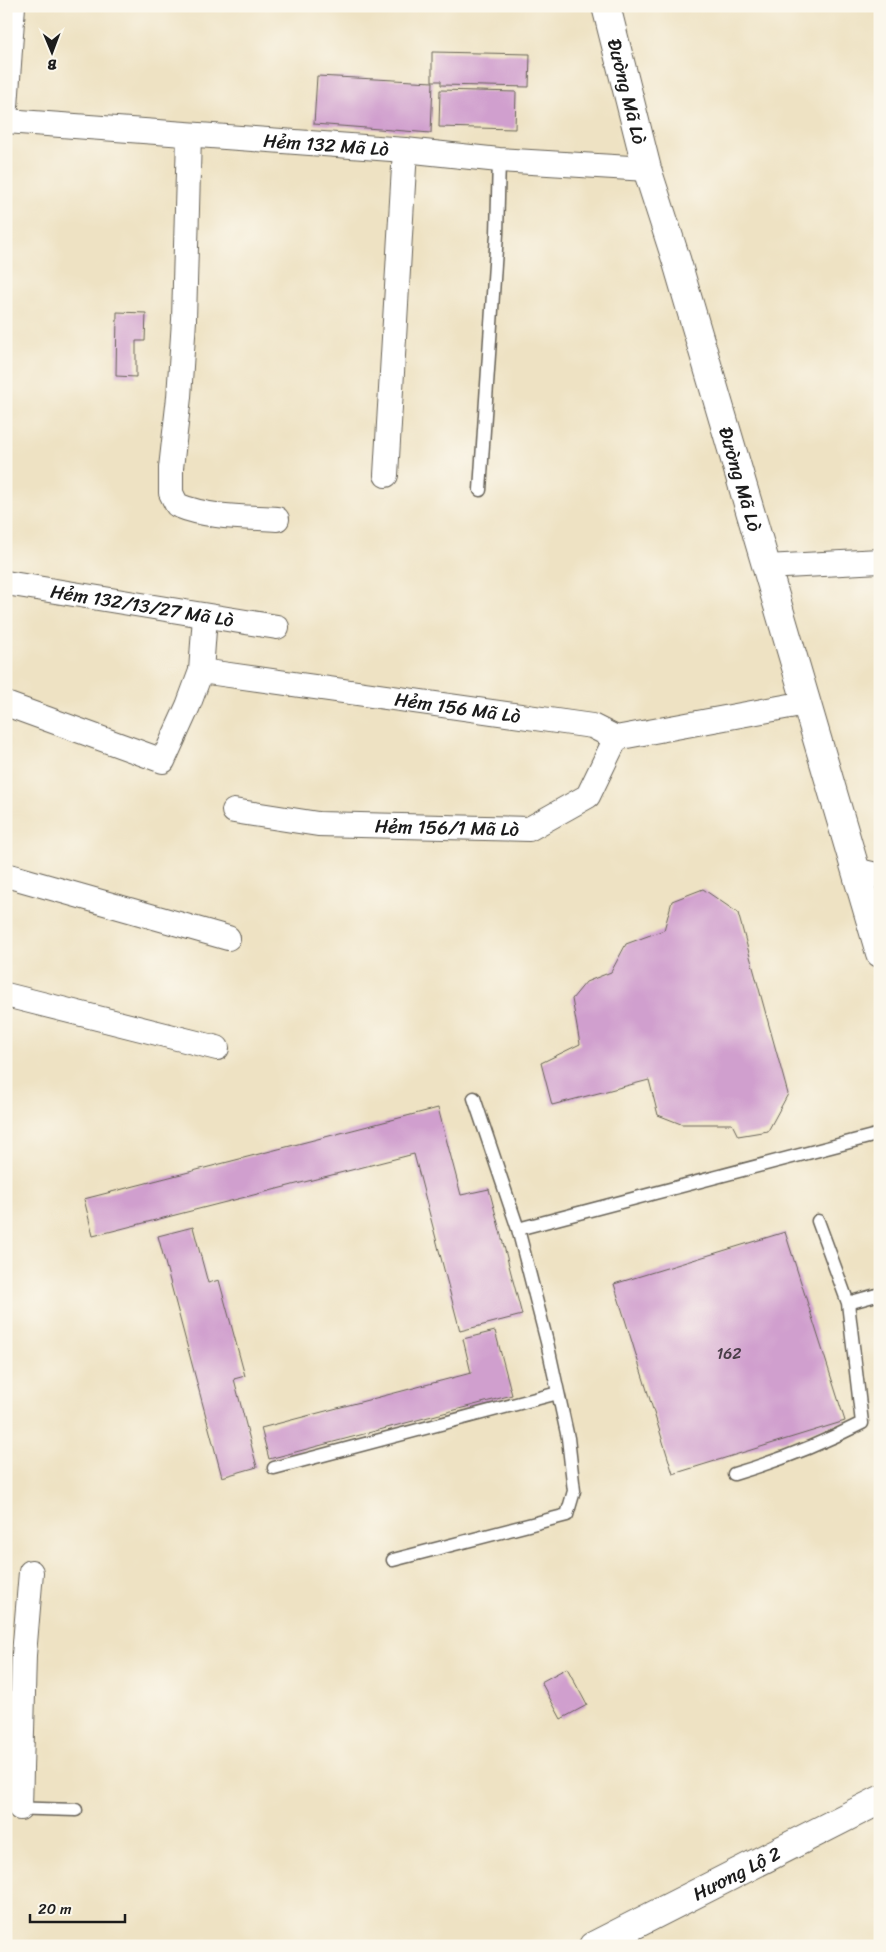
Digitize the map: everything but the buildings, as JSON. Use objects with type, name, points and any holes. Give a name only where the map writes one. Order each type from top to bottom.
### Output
[{"type":"main road","name":"Đường Mã Lò","points":[[606,6],[646,169],[676,259],[806,703],[868,873],[880,953]]},
{"type":"main road","name":"Hương Lộ 2","points":[[593,1946],[880,1800]]},
{"type":"street","points":[[6,107],[11,12]]},
{"type":"street","name":"Hẻm 132 Mã Lò","points":[[6,121],[405,150],[499,160],[646,169]]},
{"type":"street","points":[[189,135],[184,320],[179,397],[171,468],[171,493],[177,505],[192,511],[216,515],[277,518]]},
{"type":"street","points":[[386,475],[405,150]]},
{"type":"street","points":[[766,566],[880,561]]},
{"type":"street","name":"Hẻm 132/13/27 Mã Lò","points":[[6,582],[277,627]]},
{"type":"street","points":[[6,704],[163,761],[188,706],[201,671],[205,616]]},
{"type":"street","name":"Hẻm 156 Mã Lò","points":[[201,671],[592,726],[616,738]]},
{"type":"street","points":[[616,738],[806,703]]},
{"type":"street","name":"Hẻm 156/1 Mã Lò","points":[[234,811],[318,824],[529,829],[588,796],[616,738]]},
{"type":"street","points":[[6,875],[228,938]]},
{"type":"street","points":[[6,996],[218,1048]]},
{"type":"street","points":[[13,1808],[31,1572]]},
{"type":"lane","points":[[480,490],[497,234],[499,160]]},
{"type":"lane","points":[[393,1560],[567,1515],[574,1491],[568,1438],[547,1342],[518,1229],[474,1098]]},
{"type":"lane","points":[[518,1229],[880,1134]]},
{"type":"lane","points":[[734,1474],[768,1464],[835,1437],[862,1423],[848,1303],[818,1221]]},
{"type":"lane","points":[[848,1303],[880,1294]]},
{"type":"lane","points":[[274,1468],[558,1393]]},
{"type":"lane","points":[[13,1808],[76,1810]]}]
